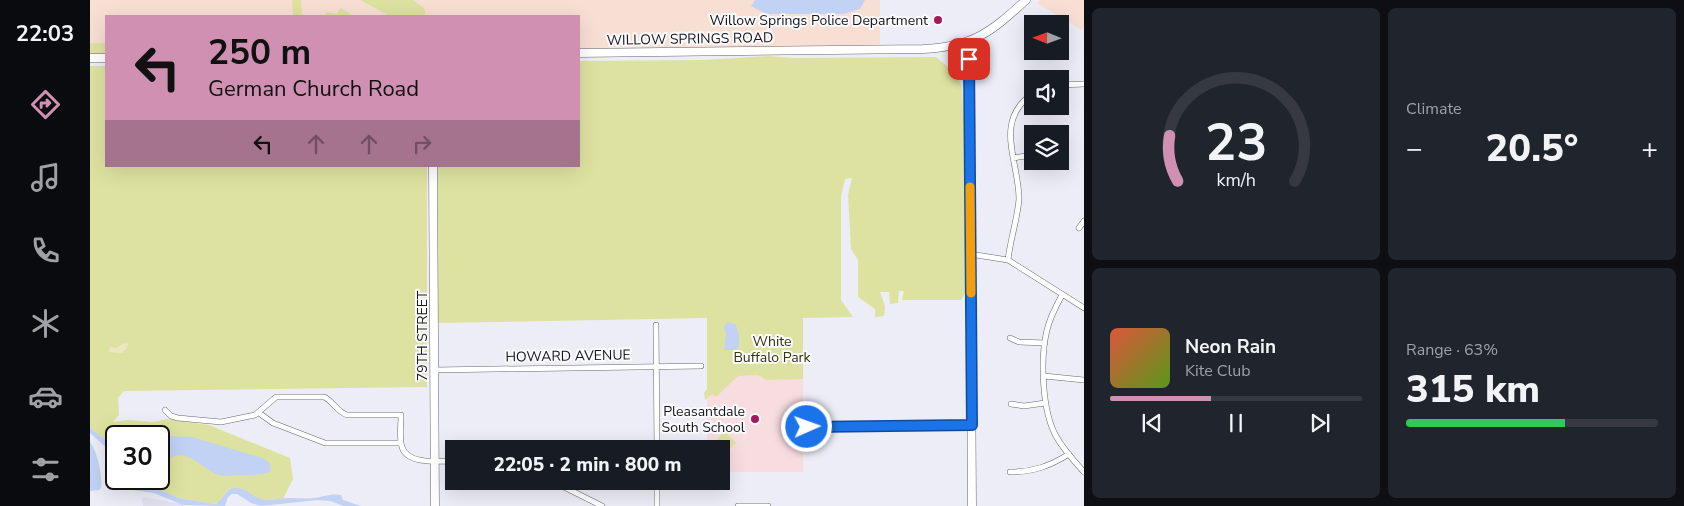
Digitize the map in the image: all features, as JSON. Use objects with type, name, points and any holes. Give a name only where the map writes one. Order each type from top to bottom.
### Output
[{"type":"street","name":"WILLOW SPRINGS ROAD","points":[[580,53],[952,47],[968,42],[994,28],[1026,0]]},
{"type":"street","points":[[968,42],[972,506]]},
{"type":"street","points":[[90,58],[105,58]]},
{"type":"street","points":[[1069,85],[1084,84]]},
{"type":"street","points":[[1008,260],[1019,199],[1010,133],[1013,118],[1024,101]]},
{"type":"street","points":[[1013,158],[1024,156]]},
{"type":"street","name":"79TH STREET","points":[[434,167],[435,506]]},
{"type":"street","points":[[1079,228],[1084,221]]},
{"type":"street","points":[[970,254],[1008,260],[1084,308]]},
{"type":"street","points":[[1062,295],[1051,315],[1045,343],[1045,403],[1052,426],[1068,454],[1084,472]]},
{"type":"street","points":[[656,325],[657,440]]},
{"type":"street","points":[[1010,338],[1019,342],[1045,343]]},
{"type":"street","name":"HOWARD AVENUE","points":[[435,370],[701,366]]},
{"type":"street","points":[[1044,376],[1084,380]]},
{"type":"street","points":[[165,410],[178,418],[217,422],[252,416],[276,397],[324,396],[340,412],[347,415],[401,415],[402,443],[405,453],[412,458],[445,461]]},
{"type":"street","points":[[1011,404],[1024,406],[1045,403]]},
{"type":"street","points":[[259,412],[273,423],[326,443],[402,443]]},
{"type":"street","points":[[807,427],[972,425]]},
{"type":"street","points":[[1010,472],[1025,472],[1043,468],[1068,454]]},
{"type":"street","points":[[570,490],[602,506]]},
{"type":"street","points":[[657,490],[657,506]]},
{"type":"street","points":[[738,506],[768,506]]},
{"type":"shaded area","points":[[90,0],[880,0],[880,45],[580,49],[580,15],[105,15],[105,55],[90,55]]},
{"type":"shaded area","points":[[1040,0],[1084,0],[1084,26],[1082,30],[1069,22],[1069,15],[1057,15],[1037,3]]},
{"type":"shaded area","name":"Pleasantdale South School","points":[[707,318],[803,318],[803,472],[730,472],[730,440],[707,440]]},
{"type":"shaded area","points":[[142,497],[183,504],[183,506],[143,506]]},
{"type":"green space","points":[[292,0],[301,0],[302,15],[293,15]]},
{"type":"green space","points":[[360,0],[413,0],[423,7],[426,12],[424,15],[388,15]]},
{"type":"green space","points":[[340,8],[351,14],[325,15],[326,12],[337,14]]},
{"type":"green space","points":[[90,43],[105,43],[105,56],[90,57]]},
{"type":"green space","name":"White Buffalo Park","points":[[769,56],[792,58],[936,57],[956,74],[962,86],[965,138],[966,292],[961,300],[902,300],[904,291],[899,291],[898,303],[890,304],[889,292],[880,292],[885,306],[884,316],[875,317],[875,309],[858,297],[858,260],[851,249],[848,195],[852,178],[845,179],[841,197],[841,300],[853,317],[803,318],[803,379],[766,380],[758,375],[738,376],[716,397],[712,394],[705,400],[704,393],[707,389],[707,318],[438,323],[438,167],[580,167],[580,61],[704,60]]},
{"type":"green space","points":[[90,66],[105,66],[105,167],[427,167],[427,387],[124,391],[118,398],[119,415],[113,422],[128,420],[153,422],[167,419],[209,425],[290,458],[293,479],[283,499],[259,499],[236,488],[228,490],[220,501],[215,504],[179,498],[159,490],[170,490],[170,425],[105,425],[105,440],[90,428]]},
{"type":"green space","points":[[725,431],[736,443],[730,449],[730,440],[717,439]]},
{"type":"sand","points":[[125,343],[128,344],[127,348],[122,353],[109,352],[110,347],[116,348]]},
{"type":"water","points":[[755,0],[865,0],[860,9],[843,14],[766,14],[751,6]]},
{"type":"water","points":[[729,322],[736,325],[739,336],[739,348],[724,350],[726,335],[724,326]]},
{"type":"water","points":[[90,428],[105,440],[105,447],[90,433]]},
{"type":"water","points":[[170,436],[192,437],[262,458],[271,467],[270,472],[264,474],[222,476],[188,457],[174,456],[170,459]]},
{"type":"water","points":[[90,442],[97,457],[101,488],[90,491]]},
{"type":"water","points":[[235,488],[243,489],[258,498],[267,500],[341,495],[343,500],[361,506],[344,506],[330,501],[318,500],[261,506],[251,503],[237,494],[232,494],[228,497],[225,506],[183,505],[154,493],[133,490],[160,490],[179,498],[215,504],[228,490]]},
{"type":"slow traffic","points":[[970,187],[971,293]]},
{"type":"place","name":"Willow Springs Police Department","points":[[938,20]]},
{"type":"place","name":"Pleasantdale South School","points":[[755,419]]},
{"type":"route","points":[[807,427],[972,425],[969,59]]}]
